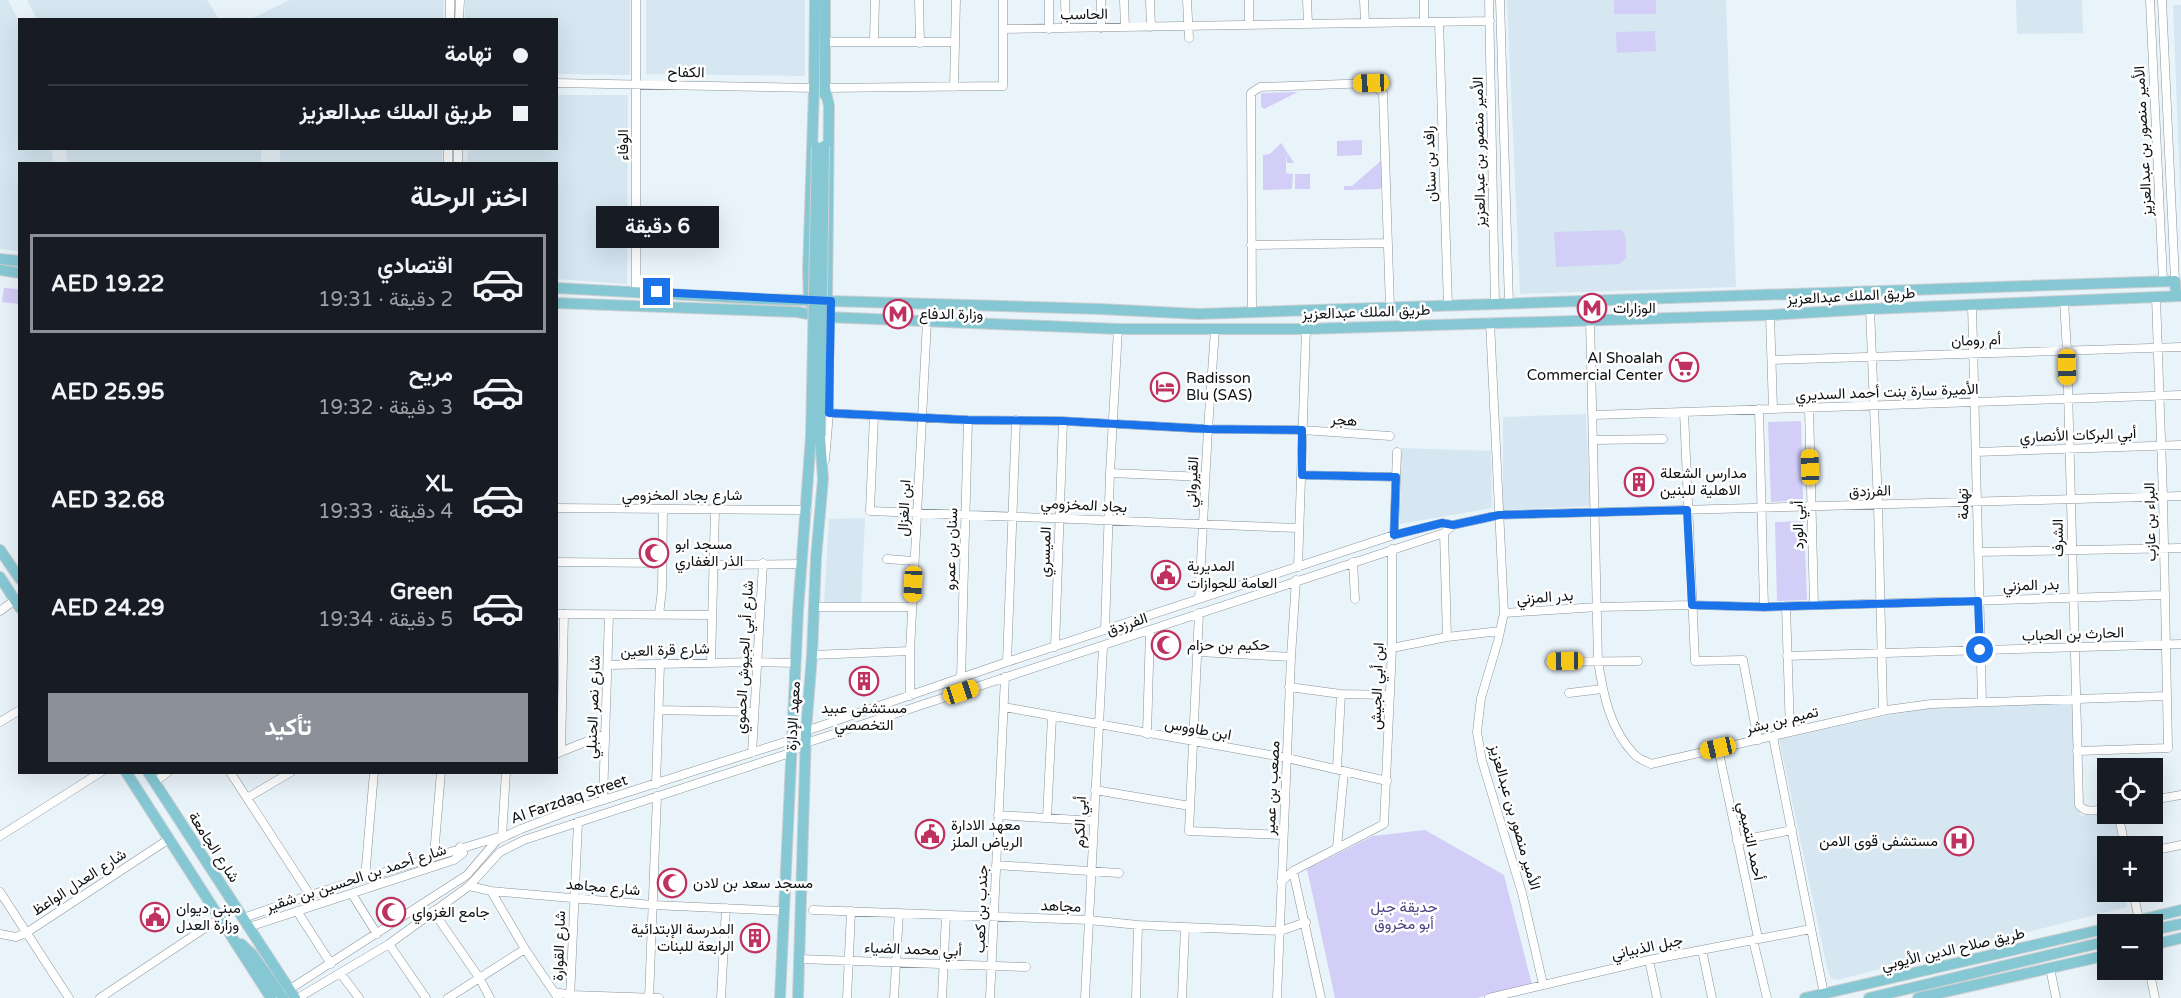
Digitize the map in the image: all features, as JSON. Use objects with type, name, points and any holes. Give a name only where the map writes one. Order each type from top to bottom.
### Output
[{"type":"main road","points":[[815,0],[829,301],[826,340],[824,479]]},
{"type":"main road","points":[[807,509],[804,494],[811,342],[808,314],[808,267],[818,88],[825,42],[825,0]]},
{"type":"main road","points":[[815,436],[823,149]]},
{"type":"main road","points":[[0,259],[18,261]]},
{"type":"main road","points":[[808,267],[809,271],[817,274],[828,273]]},
{"type":"main road","points":[[0,271],[16,273]]},
{"type":"main road","name":"طريق الملك عبدالعزيز","points":[[558,288],[829,301],[1198,314],[2163,281],[2178,281],[2179,296],[1770,315],[1215,330],[1118,329],[827,318],[808,314],[560,302]]},
{"type":"main road","points":[[811,342],[826,340]]},
{"type":"main road","name":"معهد الإدارة","points":[[798,998],[806,731],[824,479],[815,436]]},
{"type":"main road","name":"معهد الإدارة","points":[[780,998],[795,663],[815,436]]},
{"type":"main road","points":[[0,548],[17,574]]},
{"type":"main road","points":[[0,577],[17,604]]},
{"type":"main road","points":[[127,774],[234,940],[285,996]]},
{"type":"main road","name":"شارع الجامعة","points":[[152,777],[246,923],[285,996]]},
{"type":"main road","points":[[2163,914],[2181,910]]},
{"type":"main road","points":[[2163,928],[2181,924]]},
{"type":"main road","name":"طريق صلاح الدين الأيوبي","points":[[1805,998],[2097,931]]},
{"type":"main road","points":[[2163,942],[2181,938]]},
{"type":"main road","points":[[1925,994],[2097,944]]},
{"type":"main road","points":[[1869,998],[1925,994],[2097,957]]},
{"type":"main road","points":[[1921,971],[1925,994]]},
{"type":"main road","points":[[1949,998],[1964,987]]},
{"type":"street","points":[[450,0],[450,18]]},
{"type":"street","points":[[459,18],[460,0]]},
{"type":"street","name":"الوفاء","points":[[636,0],[636,291]]},
{"type":"street","points":[[874,41],[875,0]]},
{"type":"street","points":[[919,0],[920,43]]},
{"type":"street","points":[[954,87],[956,0]]},
{"type":"street","points":[[1003,0],[1003,29]]},
{"type":"street","points":[[1049,0],[1049,28]]},
{"type":"street","points":[[1065,0],[1066,28]]},
{"type":"street","points":[[1101,0],[1101,28]]},
{"type":"street","points":[[1124,0],[1125,27]]},
{"type":"street","points":[[1150,0],[1150,27]]},
{"type":"street","points":[[1187,0],[1189,38]]},
{"type":"street","points":[[1249,0],[1250,25]]},
{"type":"street","points":[[1307,0],[1308,24]]},
{"type":"street","points":[[1365,0],[1365,23]]},
{"type":"street","points":[[1424,0],[1424,22]]},
{"type":"street","name":"الأمير منصور بن عبدالعزيز","points":[[1489,0],[1495,304]]},
{"type":"street","name":"الأمير منصور بن عبدالعزيز","points":[[1500,0],[1509,304]]},
{"type":"street","name":"الأمير منصور بن عبدالعزيز","points":[[2150,0],[2163,281]]},
{"type":"street","name":"الأمير منصور بن عبدالعزيز","points":[[2162,0],[2178,281]]},
{"type":"street","name":"الحاسب","points":[[1003,29],[1490,21]]},
{"type":"street","name":"رافد بن سنان","points":[[1439,22],[1448,306]]},
{"type":"street","name":"الكفاح","points":[[558,83],[818,88],[1003,86],[1003,29]]},
{"type":"street","points":[[825,42],[955,42]]},
{"type":"street","points":[[1252,313],[1251,93],[1260,87],[1371,83],[1383,93],[1390,308]]},
{"type":"street","points":[[2155,101],[2167,101]]},
{"type":"street","points":[[823,149],[829,301]]},
{"type":"street","points":[[2158,171],[2170,171]]},
{"type":"street","points":[[1251,245],[1388,243]]},
{"type":"street","points":[[1494,274],[1508,273]]},
{"type":"street","name":"البراء بن عازب","points":[[2077,750],[2168,748],[2162,446],[2156,297]]},
{"type":"street","name":"الشرف","points":[[2064,301],[2079,805],[2088,811],[2097,810]]},
{"type":"street","name":"تهامة","points":[[1972,305],[1982,702]]},
{"type":"street","points":[[1870,309],[1883,710]]},
{"type":"street","points":[[1770,315],[1773,409]]},
{"type":"street","points":[[824,479],[829,413],[827,318]]},
{"type":"street","name":"تميم بن بشر","points":[[1590,320],[1598,661],[1602,689],[1612,723],[1635,756],[1651,764],[1883,710],[1931,704],[2166,696]]},
{"type":"street","name":"ابن الغزال","points":[[910,696],[909,651],[927,321]]},
{"type":"street","name":"الأمير منصور بن عبدالعزيز","points":[[1490,322],[1504,613],[1481,699],[1478,732],[1485,771],[1522,893],[1543,984]]},
{"type":"street","points":[[1105,630],[1112,423],[1118,329]]},
{"type":"street","points":[[1298,567],[1306,329]]},
{"type":"street","name":"القيرواني","points":[[1199,598],[1215,330]]},
{"type":"street","name":"أم رومان","points":[[1772,360],[2181,347]]},
{"type":"street","name":"الأميرة سارة بنت أحمد السديري","points":[[1594,415],[2181,395]]},
{"type":"street","name":"أبي الورد","points":[[1809,408],[1814,605]]},
{"type":"street","points":[[1759,410],[1764,607]]},
{"type":"street","points":[[1684,412],[1695,661],[1743,660],[1758,740]]},
{"type":"street","name":"هجر","points":[[829,413],[968,420],[1112,423],[1208,429],[1302,430],[1390,436]]},
{"type":"street","name":"بجاد المخزومي","points":[[874,415],[870,511],[966,513],[1298,528]]},
{"type":"street","name":"سنان بن عمرو","points":[[961,678],[968,420]]},
{"type":"street","points":[[1007,662],[1016,420]]},
{"type":"street","name":"الميسري","points":[[1055,647],[1063,421]]},
{"type":"street","points":[[1594,440],[1663,439]]},
{"type":"street","name":"أبي البركات الأنصاري","points":[[1976,452],[2181,445]]},
{"type":"street","points":[[1394,535],[1397,452]]},
{"type":"street","points":[[1110,473],[1205,477]]},
{"type":"street","points":[[1302,475],[1396,477]]},
{"type":"street","name":"الفرزدق","points":[[806,731],[1199,598],[1394,535],[1442,523],[1453,525],[1499,515],[2181,496]]},
{"type":"street","name":"شارع بجاد المخزومي","points":[[558,508],[807,509]]},
{"type":"street","points":[[659,615],[663,509]]},
{"type":"street","points":[[711,662],[715,509]]},
{"type":"street","name":"الفرزدق","points":[[806,743],[1444,533],[1453,525]]},
{"type":"street","points":[[1444,533],[1447,637]]},
{"type":"street","points":[[1978,552],[2181,548]]},
{"type":"street","name":"ابن أبي الجيش","points":[[1337,847],[1384,824],[1392,648],[1392,549]]},
{"type":"street","points":[[886,559],[914,561]]},
{"type":"street","points":[[558,562],[662,563]]},
{"type":"street","points":[[1353,562],[1355,599]]},
{"type":"street","name":"شارع أبي الجيوش الحموي","points":[[752,753],[763,563]]},
{"type":"street","points":[[714,565],[802,564]]},
{"type":"street","name":"مصعب بن عمير","points":[[1277,998],[1289,687],[1296,580]]},
{"type":"street","name":"بدر المزني","points":[[1504,613],[1598,607],[1692,605],[1764,607],[2164,595]]},
{"type":"street","points":[[0,611],[17,604]]},
{"type":"street","points":[[1786,606],[1790,732]]},
{"type":"street","points":[[814,607],[912,607]]},
{"type":"street","points":[[1199,613],[1190,831],[1283,836]]},
{"type":"street","points":[[605,734],[559,753],[560,614],[712,615]]},
{"type":"street","name":"شارع نصر الحنبلي","points":[[603,800],[609,615]]},
{"type":"street","points":[[1147,734],[1150,630]]},
{"type":"street","points":[[1392,648],[1447,637],[1500,630]]},
{"type":"street","name":"الحارث بن الحباب","points":[[1787,656],[2181,644]]},
{"type":"street","name":"أبي الكرم","points":[[1085,998],[1103,647]]},
{"type":"street","points":[[812,655],[909,651]]},
{"type":"street","points":[[1199,652],[1291,657]]},
{"type":"street","points":[[1549,662],[1638,661]]},
{"type":"street","name":"شارع قرة العين","points":[[608,665],[711,662],[795,663]]},
{"type":"street","points":[[656,784],[660,665]]},
{"type":"street","name":"جندب بن كعب","points":[[990,998],[1005,677]]},
{"type":"street","points":[[1289,687],[1341,694],[1390,695]]},
{"type":"street","points":[[1569,693],[1602,689]]},
{"type":"street","points":[[1281,882],[1293,871],[1337,847],[1341,694]]},
{"type":"street","name":"ابن طاووس","points":[[1004,707],[1287,758],[1387,781]]},
{"type":"street","points":[[659,710],[754,712]]},
{"type":"street","points":[[0,722],[18,711]]},
{"type":"street","points":[[1047,817],[1052,717]]},
{"type":"street","name":"Al Farzdaq Street","points":[[285,996],[467,875],[497,840],[603,800],[791,740],[806,731]]},
{"type":"street","points":[[1773,737],[1824,994]]},
{"type":"street","name":"Al Farzdaq Street","points":[[285,996],[341,974],[389,944],[469,886],[500,852],[524,840],[790,753],[806,743]]},
{"type":"street","name":"أحمد التميمي","points":[[1718,748],[1767,998]]},
{"type":"street","points":[[0,836],[98,774]]},
{"type":"street","points":[[231,774],[310,895]]},
{"type":"street","points":[[247,798],[288,774]]},
{"type":"street","points":[[364,878],[374,774]]},
{"type":"street","points":[[434,855],[441,774]]},
{"type":"street","points":[[502,836],[508,774]]},
{"type":"street","points":[[1095,790],[1190,806]]},
{"type":"street","points":[[2163,798],[2181,795]]},
{"type":"street","points":[[649,998],[657,796]]},
{"type":"street","points":[[998,815],[1094,821]]},
{"type":"street","name":"شارع القوارة","points":[[571,997],[578,822]]},
{"type":"street","points":[[1737,841],[1792,830]]},
{"type":"street","name":"شارع أحمد بن الحسين بن شقير","points":[[246,923],[310,895],[511,833]]},
{"type":"street","name":"شارع العدل الواعظ","points":[[0,934],[16,937],[26,933],[169,839]]},
{"type":"street","points":[[2163,849],[2181,845]]},
{"type":"street","name":"شارع أحمد بن الحسين بن شقير","points":[[246,923],[297,911],[454,860],[463,853],[460,847]]},
{"type":"street","points":[[406,865],[410,875]]},
{"type":"street","points":[[996,865],[1119,873]]},
{"type":"street","points":[[1293,871],[1321,998]]},
{"type":"street","name":"شارع مجاهد","points":[[469,886],[491,891],[653,905],[784,911]]},
{"type":"street","points":[[491,891],[525,949],[556,995],[659,998]]},
{"type":"street","points":[[0,892],[69,998]]},
{"type":"street","points":[[352,894],[377,934]]},
{"type":"street","points":[[801,919],[813,910],[802,898]]},
{"type":"street","points":[[721,998],[726,908]]},
{"type":"street","name":"مجاهد","points":[[813,910],[1089,921],[1280,932],[1306,922]]},
{"type":"street","points":[[297,911],[331,964]]},
{"type":"street","points":[[433,911],[480,979],[490,998]]},
{"type":"street","points":[[847,998],[851,911]]},
{"type":"street","points":[[894,998],[899,913]]},
{"type":"street","points":[[942,998],[946,915]]},
{"type":"street","points":[[100,998],[220,918]]},
{"type":"street","points":[[1136,998],[1138,925]]},
{"type":"street","points":[[1182,998],[1185,928]]},
{"type":"street","name":"جبل الذبياني","points":[[1489,997],[1649,960],[1811,929]]},
{"type":"street","points":[[389,944],[426,998]]},
{"type":"street","points":[[448,998],[525,949]]},
{"type":"street","points":[[1702,950],[1712,998]]},
{"type":"street","name":"أبي محمد الضياء","points":[[799,959],[1026,967]]},
{"type":"street","points":[[1649,960],[1657,998]]},
{"type":"street","points":[[2050,968],[2056,998]]},
{"type":"street","points":[[341,974],[359,998]]},
{"type":"street","points":[[2152,980],[2156,998]]},
{"type":"shaded area","points":[[0,0],[8,0],[18,20],[18,150],[52,150],[53,162],[18,162],[18,251],[0,249]]},
{"type":"shaded area","points":[[27,0],[207,0],[218,18],[36,18]]},
{"type":"shaded area","points":[[289,0],[444,0],[443,18],[253,18]]},
{"type":"shaded area","points":[[465,0],[630,0],[630,75],[558,74],[558,18],[465,18]]},
{"type":"shaded area","points":[[646,0],[805,0],[805,76],[646,74]]},
{"type":"shaded area","points":[[1507,0],[1726,0],[1736,287],[1520,294]]},
{"type":"shaded area","points":[[2016,0],[2082,0],[2083,33],[2017,34]]},
{"type":"shaded area","points":[[2173,5],[2181,5],[2181,212]]},
{"type":"shaded area","points":[[558,95],[628,95],[627,284],[558,279],[558,162],[467,162],[468,150],[558,150]]},
{"type":"shaded area","points":[[66,150],[261,150],[261,162],[68,162]]},
{"type":"shaded area","points":[[280,150],[442,150],[442,162],[280,162]]},
{"type":"shaded area","points":[[1586,414],[1590,506],[1503,510],[1503,417]]},
{"type":"shaded area","points":[[1401,448],[1491,451],[1492,508],[1400,524]]},
{"type":"shaded area","points":[[865,518],[861,605],[824,604],[829,519]]},
{"type":"shaded area","name":"مستشفى قوى الامن","points":[[2071,702],[2074,707],[2076,805],[2081,816],[2097,814],[2097,824],[2115,824],[2118,836],[2097,836],[2097,902],[2127,902],[2127,907],[1837,980],[1831,978],[1779,739],[1931,706]]},
{"type":"green space","points":[[1614,0],[1656,0],[1656,14],[1614,14]]},
{"type":"green space","points":[[1655,31],[1656,51],[1617,53],[1616,32]]},
{"type":"green space","points":[[1298,92],[1264,109],[1261,106],[1261,93]]},
{"type":"green space","points":[[1362,140],[1362,155],[1337,156],[1337,141]]},
{"type":"green space","points":[[1281,143],[1294,163],[1287,163],[1286,154],[1286,173],[1293,174],[1292,189],[1263,190],[1263,155],[1270,154]]},
{"type":"green space","points":[[1382,160],[1383,186],[1380,189],[1344,190],[1344,186],[1352,186]]},
{"type":"green space","points":[[1295,174],[1310,174],[1310,189],[1295,189]]},
{"type":"green space","points":[[1622,230],[1626,239],[1626,258],[1619,264],[1556,267],[1554,232]]},
{"type":"green space","points":[[4,288],[18,289],[18,304],[2,302]]},
{"type":"green space","points":[[1801,421],[1803,500],[1771,502],[1768,422]]},
{"type":"green space","points":[[1804,521],[1807,600],[1777,601],[1775,522]]},
{"type":"green space","name":"حديقة جبل أبو مخروق","points":[[1425,830],[1504,875],[1532,985],[1476,998],[1335,998],[1307,869],[1373,836]]},
{"type":"place","name":"الوزارات","points":[[1592,308]]},
{"type":"place","name":"وزارة الدفاع","points":[[898,314]]},
{"type":"place","name":"Al Shoalah Commercial Center","points":[[1684,367]]},
{"type":"place","name":"Radisson Blu (SAS)","points":[[1165,387]]},
{"type":"place","name":"مدارس الشعلة الاهلية للبنين","points":[[1639,482]]},
{"type":"place","name":"مسجد ابو الذر الغفاري","points":[[654,553]]},
{"type":"place","name":"المديرية العامة للجوازات","points":[[1166,575]]},
{"type":"place","name":"حكيم بن حزام","points":[[1166,645]]},
{"type":"place","name":"مستشفى عبيد التخصصي","points":[[864,681]]},
{"type":"place","name":"معهد الادارة الرياض الملز","points":[[930,834]]},
{"type":"place","name":"مستشفى قوى الامن","points":[[1959,841]]},
{"type":"place","name":"مسجد سعد بن لادن","points":[[672,883]]},
{"type":"place","name":"جامع الغزواي","points":[[391,912]]},
{"type":"place","name":"مبنى ديوان وزارة العدل","points":[[155,917]]},
{"type":"place","name":"المدرسة الإبتدائية الرابعة للبنات","points":[[755,938]]},
{"type":"route","points":[[657,292],[831,301],[829,413],[968,420],[1063,421],[1208,429],[1302,430],[1302,475],[1396,477],[1394,535],[1442,523],[1453,525],[1499,515],[1687,510],[1692,605],[1764,607],[1978,601],[1980,650]]}]
